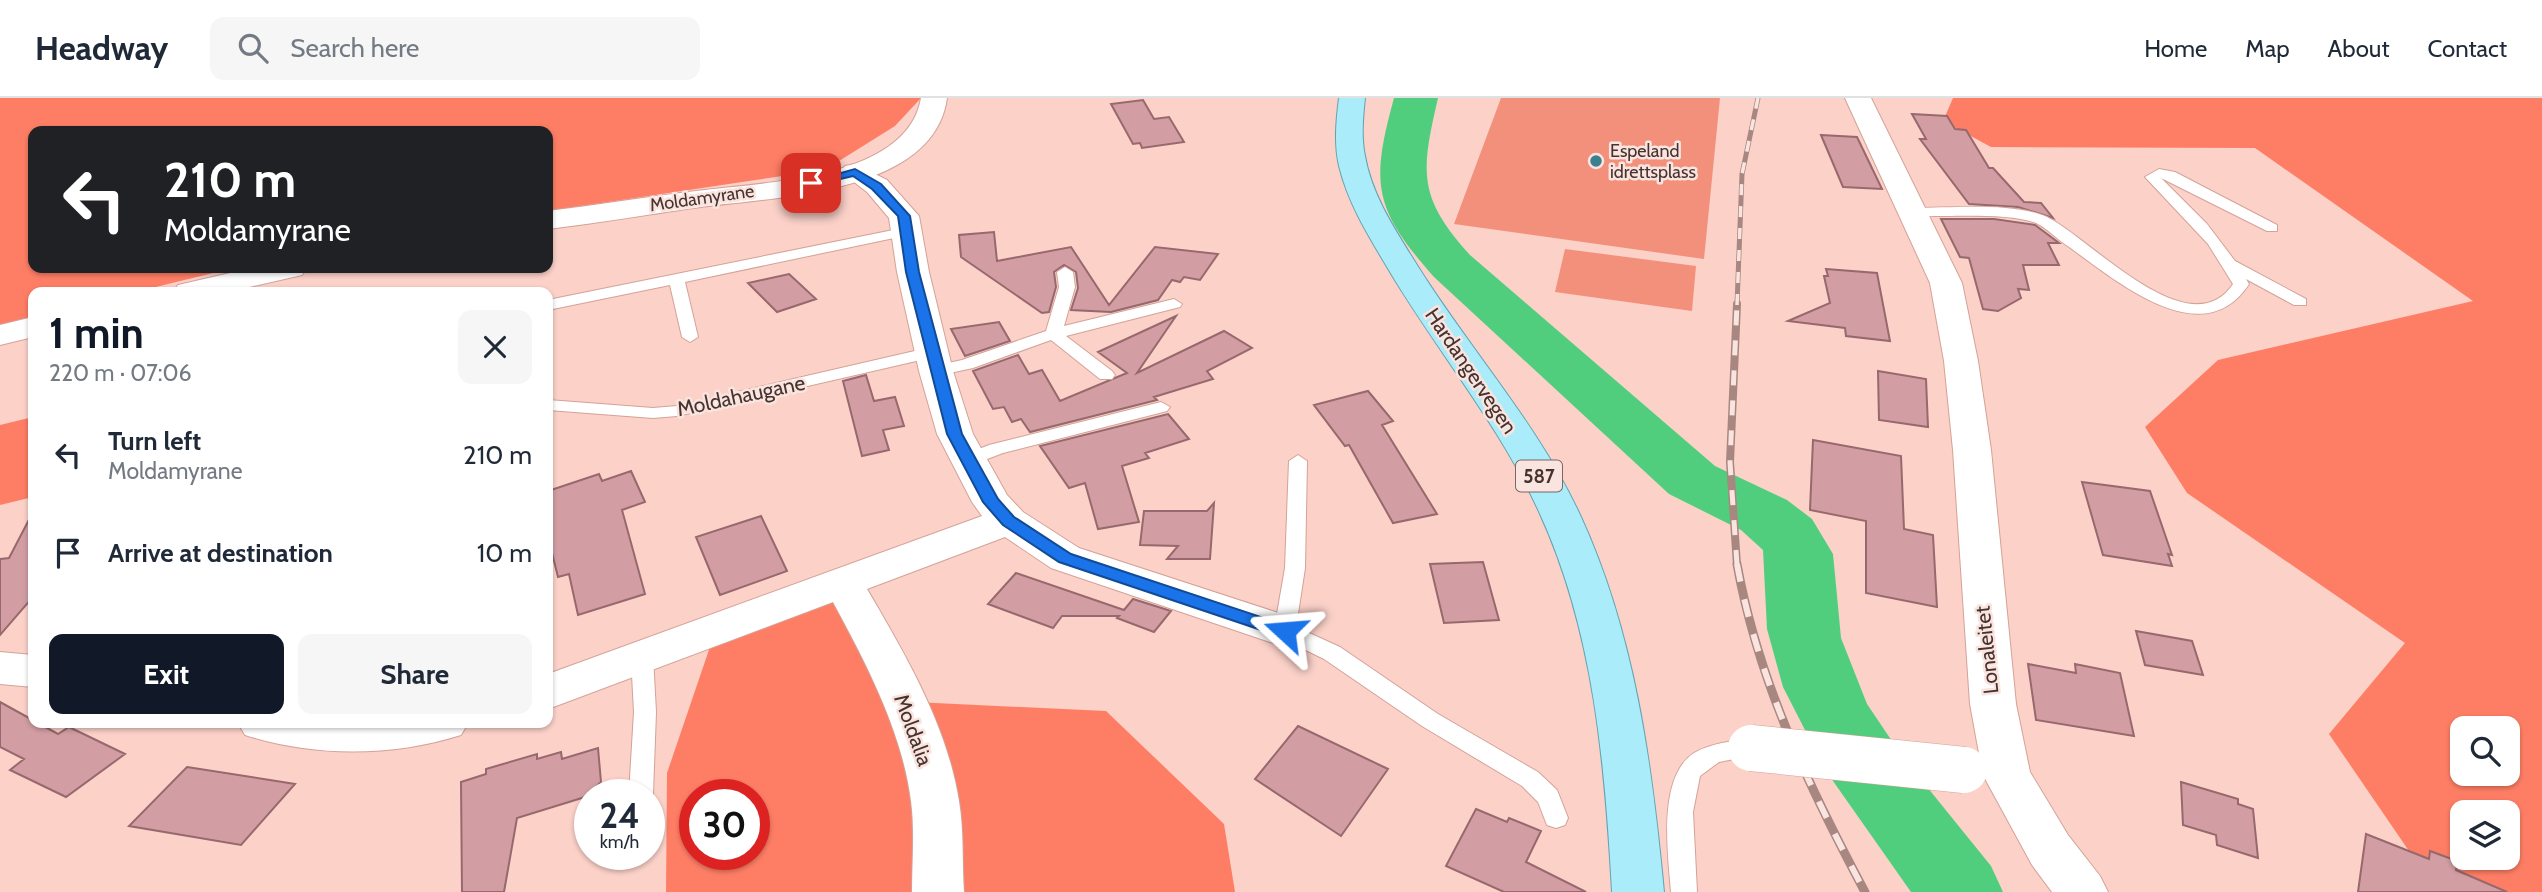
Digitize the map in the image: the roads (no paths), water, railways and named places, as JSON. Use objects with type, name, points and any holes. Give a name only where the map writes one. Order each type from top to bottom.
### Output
[{"type":"main road","name":"Hardangervegen","points":[[1352,98],[1351,157],[1370,211],[1401,265],[1536,471],[1560,513],[1578,556],[1593,603],[1627,758],[1639,892]]},
{"type":"street","points":[[855,172],[880,162],[916,139],[928,124],[934,98]]},
{"type":"street","name":"Lonaleitet","points":[[1858,98],[1946,283],[1961,361],[1972,450],[1993,704],[1985,773],[2082,892]]},
{"type":"street","points":[[855,172],[894,202],[904,216],[913,272],[955,434],[966,461],[991,502],[1009,521],[1065,558],[1285,631]]},
{"type":"street","name":"Moldamyrane","points":[[553,219],[796,185],[855,172]]},
{"type":"street","points":[[210,287],[270,273]]},
{"type":"street","points":[[0,335],[28,328]]},
{"type":"street","points":[[553,690],[1009,521]]},
{"type":"street","name":"Moldalia","points":[[842,582],[879,646],[905,704],[922,753],[933,792],[937,892]]},
{"type":"street","points":[[0,668],[28,671]]},
{"type":"street","points":[[288,728],[316,733],[365,734],[409,728]]},
{"type":"street","points":[[1751,748],[1985,773]]},
{"type":"lane","points":[[1914,212],[2010,214],[2041,220],[2150,296],[2176,308],[2210,307],[2236,296],[2241,284],[2229,263],[2152,177],[2159,173],[2169,175],[2272,228]]},
{"type":"lane","points":[[553,304],[908,231]]},
{"type":"lane","points":[[2229,263],[2300,302]]},
{"type":"lane","points":[[1065,272],[1067,287],[1053,334],[1106,375]]},
{"type":"lane","points":[[677,280],[690,337]]},
{"type":"lane","name":"Moldahaugane","points":[[553,405],[653,413],[677,411],[934,361],[967,363],[1053,334],[1174,304]]},
{"type":"lane","points":[[966,461],[1008,446],[1161,407]]},
{"type":"lane","points":[[1298,461],[1295,568],[1285,631],[1332,653],[1411,708],[1530,779],[1548,797],[1556,818]]},
{"type":"lane","points":[[642,656],[645,712],[642,779]]},
{"type":"lane","points":[[1684,892],[1679,797],[1686,775],[1699,761],[1721,752],[1751,748]]},
{"type":"waterway","points":[[1416,98],[1402,170],[1409,206],[1418,224],[1452,266],[1692,480],[1764,515],[1788,535],[1800,558],[1801,611],[1809,654],[1836,719],[1874,779],[1960,892]]},
{"type":"railway","points":[[1737,305],[1742,174],[1758,98]]},
{"type":"railway","points":[[1737,304],[1730,462],[1737,565]]},
{"type":"railway","points":[[1737,564],[1746,607],[1772,692],[1805,773],[1865,892]]},
{"type":"place","name":"Espeland idrettsplass","points":[[1596,161]]}]
